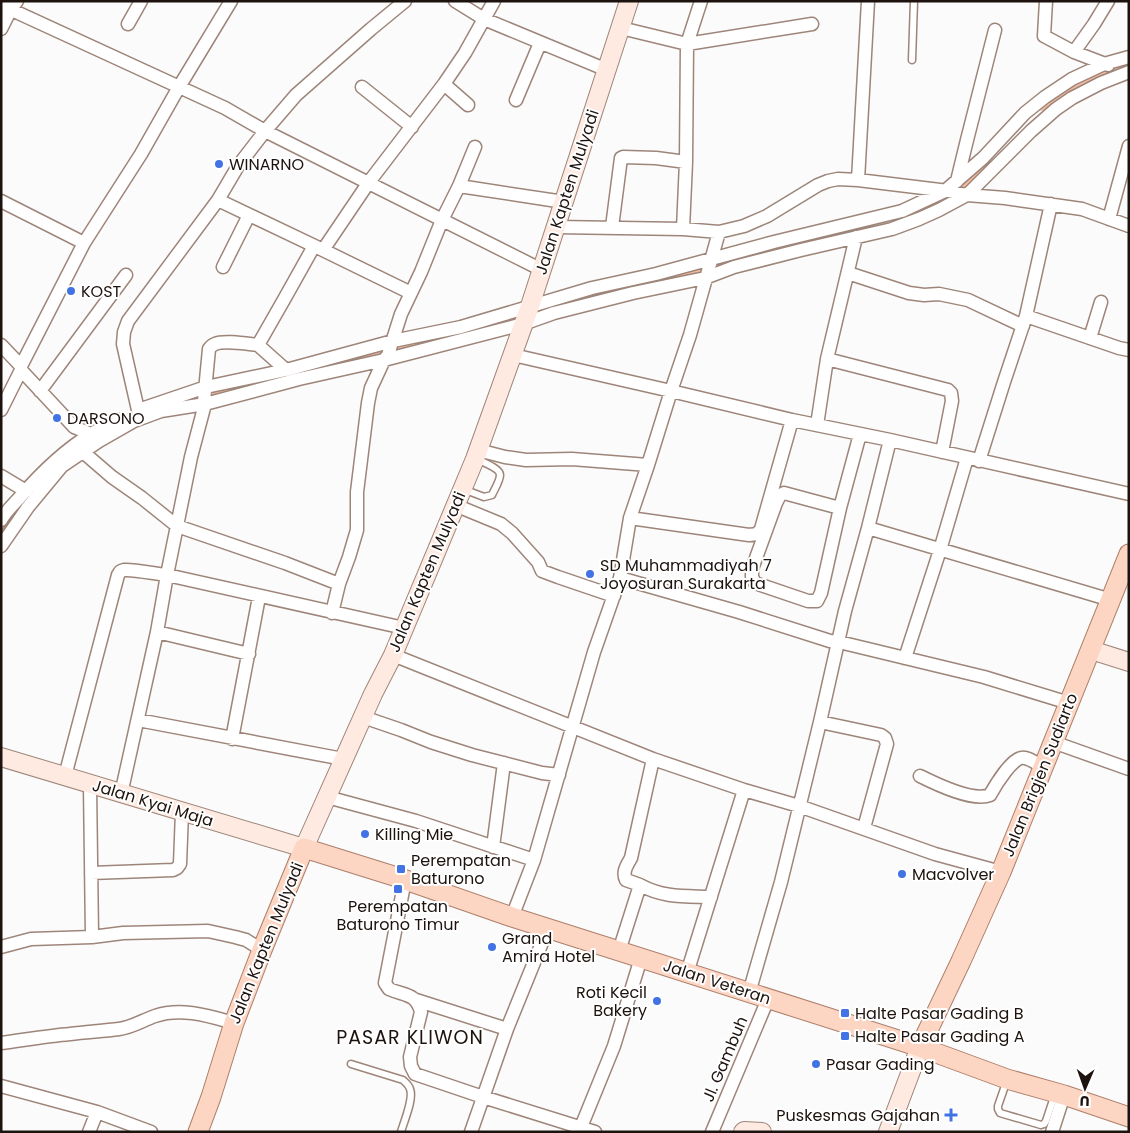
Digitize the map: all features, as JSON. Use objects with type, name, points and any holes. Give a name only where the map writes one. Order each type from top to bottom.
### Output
[{"type":"main road","name":"Jalan Kapten Mulyadi","points":[[198,1132],[234,1023],[262,950],[343,759],[393,655],[476,455],[527,315],[629,1]]},
{"type":"main road","name":"Jalan Brigjen Sudiarto","points":[[920,1047],[1001,872],[1129,554]]},
{"type":"main road","points":[[1091,650],[1129,662]]},
{"type":"main road","name":"Jalan Kyai Maja","points":[[1,757],[304,848]]},
{"type":"main road","name":"Jalan Veteran","points":[[304,848],[619,952],[920,1047],[1007,1079],[1129,1117]]},
{"type":"main road","points":[[888,1132],[920,1047]]},
{"type":"main road","points":[[743,1132],[762,1132]]},
{"type":"street","points":[[128,24],[141,1]]},
{"type":"street","points":[[1,410],[84,242],[141,154],[231,1]]},
{"type":"street","points":[[138,410],[123,344],[124,332],[128,321],[218,200],[238,166],[265,130],[296,95],[405,1]]},
{"type":"street","points":[[455,1],[484,19],[607,70]]},
{"type":"street","points":[[258,345],[319,248],[444,84],[465,53],[494,1]]},
{"type":"street","points":[[683,229],[686,162],[687,44],[701,1]]},
{"type":"street","points":[[858,180],[868,1]]},
{"type":"street","points":[[1046,1],[1044,36],[1074,52],[1127,73]]},
{"type":"street","points":[[1074,52],[1108,1]]},
{"type":"street","points":[[1,29],[10,5],[225,108],[542,270]]},
{"type":"street","points":[[621,28],[687,44],[812,24]]},
{"type":"street","points":[[958,181],[966,140],[995,30]]},
{"type":"street","points":[[516,100],[540,43]]},
{"type":"street","points":[[1,520],[42,473],[65,454],[91,434],[138,410],[299,379],[461,327],[527,315],[554,313],[633,293],[709,268],[774,242],[902,211],[947,191],[1025,113],[1045,97],[1072,79],[1129,57]]},
{"type":"street","points":[[1,546],[28,507],[62,466],[99,441],[134,421],[286,370],[389,351],[527,315],[592,288],[656,274],[734,267],[892,229],[919,219],[965,194],[1056,109],[1072,98],[1101,83],[1127,73]]},
{"type":"street","points":[[444,84],[468,105]]},
{"type":"street","points":[[362,87],[412,127]]},
{"type":"street","points":[[1109,219],[1129,146]]},
{"type":"street","points":[[332,613],[339,584],[350,557],[357,530],[357,492],[371,388],[389,351],[402,314],[442,220],[460,186],[475,148]]},
{"type":"street","points":[[612,227],[623,157],[656,158],[686,162]]},
{"type":"street","points":[[556,226],[683,229],[719,232],[744,226],[767,216],[818,185],[838,179],[1082,209],[1129,226]]},
{"type":"street","points":[[460,186],[564,202]]},
{"type":"street","points":[[218,200],[411,293]]},
{"type":"street","points":[[1,201],[84,242]]},
{"type":"street","points":[[905,658],[940,550],[1004,382],[1025,321],[1051,204]]},
{"type":"street","points":[[223,267],[249,215]]},
{"type":"street","points":[[512,917],[534,860],[594,652],[620,578],[630,518],[690,335],[719,232]]},
{"type":"street","points":[[817,425],[827,359],[856,237]]},
{"type":"street","points":[[848,273],[909,293],[939,294],[968,300],[1025,321],[1129,350]]},
{"type":"street","points":[[40,390],[126,275]]},
{"type":"street","points":[[1090,338],[1101,302]]},
{"type":"street","points":[[121,794],[157,632],[166,575],[205,396],[209,349],[214,344],[225,343],[258,345],[286,370]]},
{"type":"street","points":[[1,345],[74,427],[91,434]]},
{"type":"street","points":[[513,355],[792,420],[1129,494]]},
{"type":"street","points":[[827,359],[948,390],[952,393],[942,452]]},
{"type":"street","points":[[630,518],[749,535],[757,534],[761,529],[792,420]]},
{"type":"street","points":[[836,507],[784,493],[780,495],[752,570],[755,583],[808,601],[817,600],[821,594],[840,508],[860,434]]},
{"type":"street","points":[[749,993],[781,882],[845,611],[890,440]]},
{"type":"street","points":[[83,452],[112,477],[177,526],[339,584]]},
{"type":"street","points":[[476,455],[526,460],[572,459],[648,465]]},
{"type":"street","points":[[1,476],[26,490]]},
{"type":"street","points":[[455,505],[501,524],[517,538],[538,562],[542,571],[614,596]]},
{"type":"street","points":[[868,528],[1111,600]]},
{"type":"street","points":[[65,776],[118,575],[124,570],[166,575],[404,628]]},
{"type":"street","points":[[620,578],[739,612],[830,641],[984,677],[1069,703]]},
{"type":"street","points":[[232,739],[259,597]]},
{"type":"street","points":[[157,632],[249,654]]},
{"type":"street","points":[[393,655],[653,759],[744,790],[799,806],[935,854],[1001,872]]},
{"type":"street","points":[[363,717],[472,755],[542,773],[559,775]]},
{"type":"street","points":[[138,720],[343,759]]},
{"type":"street","points":[[820,722],[882,735],[886,740],[887,744],[864,828]]},
{"type":"street","points":[[1053,742],[1129,769]]},
{"type":"street","points":[[920,776],[962,794],[985,797],[990,795],[1010,766],[1019,758],[1024,757],[1043,767]]},
{"type":"street","points":[[653,759],[631,858],[625,867],[624,876],[626,880],[652,892],[667,895],[711,897]]},
{"type":"street","points":[[492,847],[504,763]]},
{"type":"street","points":[[90,785],[92,937]]},
{"type":"street","points":[[687,973],[744,790]]},
{"type":"street","points":[[327,797],[416,821],[534,860]]},
{"type":"street","points":[[91,873],[173,870],[177,868],[180,864],[182,812]]},
{"type":"street","points":[[405,880],[385,983],[389,989],[416,1000],[507,1029]]},
{"type":"street","points":[[619,952],[640,885]]},
{"type":"street","points":[[471,1132],[507,1029],[548,928]]},
{"type":"street","points":[[1,947],[31,939],[92,937],[123,933],[208,931],[246,940],[262,950]]},
{"type":"street","points":[[580,1129],[614,1046],[641,958]]},
{"type":"street","name":"Jl. Gambuh","points":[[712,1132],[768,999]]},
{"type":"street","points":[[416,1000],[421,1012],[410,1057],[411,1066],[415,1074],[580,1129],[595,1132]]},
{"type":"street","points":[[1,1043],[122,1029],[169,1012],[187,1012],[234,1023]]},
{"type":"street","points":[[1,1086],[97,1112],[151,1132]]},
{"type":"street","points":[[1052,1132],[1059,1094]]},
{"type":"street","points":[[89,1132],[97,1112]]},
{"type":"lane","points":[[912,60],[914,1]]},
{"type":"lane","points":[[462,489],[484,498],[492,495],[500,475],[499,472],[476,455]]},
{"type":"lane","points":[[351,1064],[403,1080],[408,1085],[411,1090],[411,1098],[400,1132]]},
{"type":"lane","points":[[1007,1079],[998,1106],[1000,1112],[1041,1125],[1046,1121],[1059,1094]]},
{"type":"waterway","points":[[1041,105],[1111,71],[1129,68]]},
{"type":"waterway","points":[[921,212],[955,194],[985,163]]},
{"type":"waterway","points":[[651,283],[715,267]]},
{"type":"waterway","points":[[360,356],[417,342]]},
{"type":"waterway","points":[[197,396],[245,385]]},
{"type":"waterway","points":[[1,532],[15,515]]},
{"type":"place","name":"WINARNO","points":[[219,164]]},
{"type":"place","name":"KOST","points":[[71,291]]},
{"type":"place","name":"DARSONO","points":[[57,418]]},
{"type":"place","name":"SD Muhammadiyah 7 Joyosuran Surakarta","points":[[590,574]]},
{"type":"place","name":"Killing Mie","points":[[365,834]]},
{"type":"place","name":"Perempatan Baturono","points":[[401,869]]},
{"type":"place","name":"Macvolver","points":[[902,874]]},
{"type":"place","name":"Perempatan Baturono Timur","points":[[398,889]]},
{"type":"place","name":"Grand Amira Hotel","points":[[492,947]]},
{"type":"place","name":"Roti Kecil Bakery","points":[[657,1001]]},
{"type":"place","name":"Halte Pasar Gading B","points":[[845,1013]]},
{"type":"place","name":"Halte Pasar Gading A","points":[[845,1036]]},
{"type":"place","name":"Pasar Gading","points":[[816,1064]]},
{"type":"place","name":"Puskesmas Gajahan","points":[[951,1115]]},
{"type":"district","name":"PASAR KLIWON","points":[[410,1037]]}]
